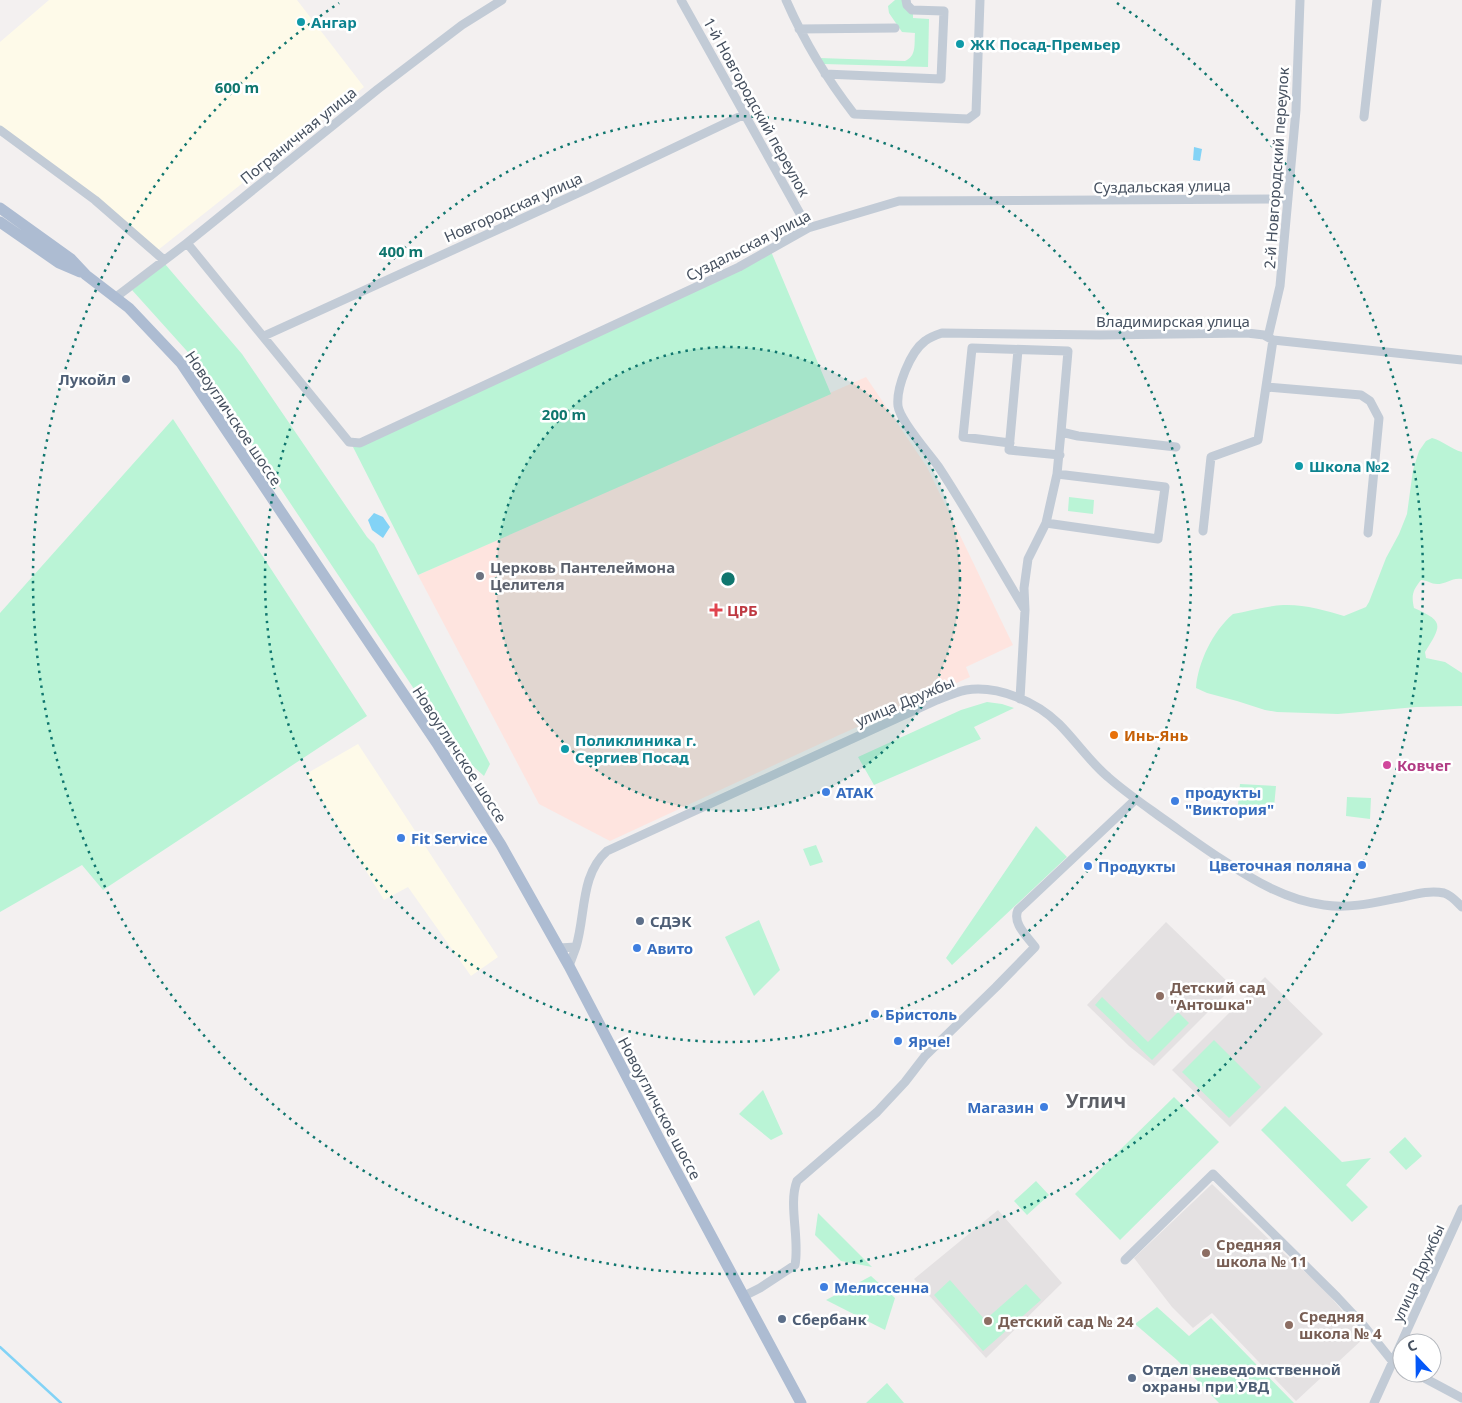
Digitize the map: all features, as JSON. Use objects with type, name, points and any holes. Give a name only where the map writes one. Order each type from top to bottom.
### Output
[{"type":"main road","name":"Новоугличское шоссе","points":[[0,208],[70,258],[86,275],[116,298],[148,328],[188,374],[438,745],[502,846],[570,966],[663,1146],[801,1403]]},
{"type":"main road","name":"Новоугличское шоссе","points":[[0,222],[59,263],[86,275]]},
{"type":"street","name":"Пограничная улица","points":[[116,298],[378,89],[462,25],[502,0]]},
{"type":"street","name":"1-й Новгородский переулок","points":[[681,0],[808,228]]},
{"type":"street","points":[[786,0],[799,29],[825,74],[854,114],[968,119],[976,112],[980,0]]},
{"type":"street","points":[[825,74],[941,78],[944,11],[912,10],[907,5],[906,0]]},
{"type":"street","name":"2-й Новгородский переулок","points":[[1203,531],[1211,457],[1258,440],[1280,286],[1296,110],[1300,0]]},
{"type":"street","points":[[1364,117],[1377,0]]},
{"type":"street","points":[[799,29],[895,28]]},
{"type":"street","name":"Новгородская улица","points":[[264,336],[587,189],[745,114]]},
{"type":"street","points":[[0,130],[95,200],[164,260]]},
{"type":"street","name":"Суздальская улица","points":[[264,336],[349,442],[360,443],[739,267],[808,228],[899,201],[1288,199]]},
{"type":"street","points":[[186,243],[264,336]]},
{"type":"street","name":"Владимирская улица","points":[[1025,610],[938,466],[904,419],[898,407],[899,390],[913,354],[923,342],[933,336],[942,333],[1100,335],[1247,333],[1264,335],[1271,339],[1462,360]]},
{"type":"street","points":[[1010,444],[963,437],[972,348],[1068,351],[1057,474],[1046,524],[1028,559],[1024,588],[1025,610],[1020,699]]},
{"type":"street","points":[[1018,350],[1010,450],[1060,455]]},
{"type":"street","points":[[1266,387],[1360,395],[1370,401],[1379,418],[1368,533]]},
{"type":"street","points":[[1061,432],[1078,436],[1176,447]]},
{"type":"street","points":[[1046,524],[1158,539],[1165,486],[1057,474]]},
{"type":"street","name":"улица Дружбы","points":[[570,966],[576,947],[591,871],[597,860],[607,851],[955,693],[982,689],[997,691],[1020,699],[1051,717],[1108,777],[1136,799],[1235,868],[1291,898],[1324,905],[1340,906],[1366,904],[1430,892],[1445,894],[1453,898],[1462,907]]},
{"type":"street","points":[[744,1296],[795,1265],[796,1242],[793,1191],[797,1181],[877,1112],[905,1082],[925,1056],[1035,947],[1018,924],[1015,915],[1018,910],[1136,799]]},
{"type":"street","points":[[559,948],[576,947]]},
{"type":"street","points":[[1125,1260],[1213,1174],[1337,1297],[1364,1326],[1392,1361]]},
{"type":"street","name":"улица Дружбы","points":[[1406,1333],[1462,1210]]},
{"type":"street","name":"улица Дружбы","points":[[1374,1403],[1392,1364]]},
{"type":"street","points":[[1434,1383],[1462,1398]]},
{"type":"shaded area","points":[[49,0],[297,0],[364,87],[158,250],[0,128],[0,42]]},
{"type":"shaded area","name":"ЦРБ","points":[[866,377],[927,467],[1013,645],[966,667],[970,677],[610,841],[539,804],[418,575]]},
{"type":"shaded area","points":[[358,744],[498,957],[471,976],[408,887],[384,900],[306,774]]},
{"type":"shaded area","name":"Детский сад \"Антошка\"","points":[[1166,922],[1233,987],[1154,1066],[1129,1046],[1087,1005]]},
{"type":"shaded area","points":[[1265,977],[1323,1034],[1230,1127],[1172,1070]]},
{"type":"shaded area","points":[[1212,1184],[1278,1248],[1322,1287],[1365,1337],[1296,1401],[1212,1313],[1193,1328],[1172,1307],[1134,1258]]},
{"type":"shaded area","name":"Детский сад № 24","points":[[998,1210],[1062,1283],[986,1358],[914,1279]]},
{"type":"green space","points":[[895,0],[906,0],[913,13],[913,18],[929,19],[928,67],[824,64],[820,58],[905,61],[909,59],[914,49],[915,33],[902,32],[889,13],[888,6]]},
{"type":"green space","points":[[770,249],[831,394],[418,575],[353,447]]},
{"type":"green space","points":[[165,264],[242,354],[367,537],[374,544],[490,764],[484,776],[461,755],[426,707],[195,360],[132,290]]},
{"type":"green space","points":[[173,419],[367,716],[103,890],[82,865],[0,912],[0,613]]},
{"type":"green space","points":[[1432,438],[1462,452],[1462,579],[1437,584],[1421,580],[1413,593],[1413,603],[1414,608],[1430,616],[1437,624],[1435,635],[1425,652],[1426,658],[1445,662],[1462,673],[1462,706],[1416,707],[1338,714],[1277,712],[1207,693],[1196,688],[1203,658],[1213,638],[1233,614],[1270,606],[1298,605],[1344,616],[1366,607],[1407,514],[1413,470],[1419,451],[1426,441]]},
{"type":"green space","points":[[1069,497],[1094,500],[1093,514],[1068,511]]},
{"type":"green space","points":[[987,702],[1014,708],[974,727],[981,739],[874,785],[858,757],[961,710]]},
{"type":"green space","points":[[1240,784],[1276,786],[1274,807],[1238,805]]},
{"type":"green space","points":[[1347,797],[1371,798],[1370,819],[1346,816]]},
{"type":"green space","points":[[1036,826],[1067,857],[952,965],[946,958]]},
{"type":"green space","points":[[816,845],[823,862],[810,866],[803,849]]},
{"type":"green space","points":[[759,920],[780,970],[754,996],[725,937]]},
{"type":"green space","points":[[1102,997],[1148,1042],[1178,1012],[1189,1023],[1152,1060],[1095,1005]]},
{"type":"green space","points":[[1214,1040],[1261,1087],[1229,1118],[1182,1072]]},
{"type":"green space","points":[[763,1090],[783,1134],[771,1140],[739,1114]]},
{"type":"green space","points":[[1174,1097],[1219,1142],[1120,1240],[1075,1194]]},
{"type":"green space","points":[[1285,1106],[1342,1162],[1371,1158],[1346,1185],[1368,1207],[1352,1222],[1261,1130]]},
{"type":"green space","points":[[1405,1137],[1422,1156],[1406,1170],[1389,1152]]},
{"type":"green space","points":[[1036,1181],[1049,1195],[1027,1215],[1014,1201]]},
{"type":"green space","points":[[818,1213],[872,1267],[841,1261],[815,1235]]},
{"type":"green space","points":[[871,1276],[895,1298],[885,1330],[826,1300]]},
{"type":"green space","points":[[950,1280],[985,1320],[1026,1284],[1041,1300],[983,1351],[934,1295]]},
{"type":"green space","points":[[1157,1307],[1189,1336],[1211,1318],[1294,1403],[1219,1403],[1177,1360],[1135,1324]]},
{"type":"green space","points":[[887,1383],[904,1403],[866,1403]]},
{"type":"water","points":[[1194,147],[1202,149],[1200,161],[1193,160]]},
{"type":"water","points":[[374,513],[383,517],[390,527],[383,538],[372,530],[368,520]]},
{"type":"waterway","points":[[0,1347],[61,1403]]},
{"type":"place","name":"Ангар","points":[[301,22]]},
{"type":"place","name":"ЖК Посад-Премьер","points":[[960,44]]},
{"type":"place","name":"Лукойл","points":[[126,379]]},
{"type":"place","name":"Школа №2","points":[[1299,466]]},
{"type":"place","name":"Церковь Пантелеймона Целителя","points":[[480,576]]},
{"type":"place","name":"ЦРБ","points":[[716,610]]},
{"type":"place","name":"Инь-Янь","points":[[1114,735]]},
{"type":"place","name":"Поликлиника г. Сергиев Посад","points":[[565,749]]},
{"type":"place","name":"Ковчег","points":[[1387,765]]},
{"type":"place","name":"АТАК","points":[[826,792]]},
{"type":"place","name":"продукты \"Виктория\"","points":[[1175,801]]},
{"type":"place","name":"Fit Service","points":[[401,838]]},
{"type":"place","name":"Цветочная поляна","points":[[1362,865]]},
{"type":"place","name":"Продукты","points":[[1088,866]]},
{"type":"place","name":"СДЭК","points":[[640,921]]},
{"type":"place","name":"Авито","points":[[637,948]]},
{"type":"place","name":"Детский сад \"Антошка\"","points":[[1160,996]]},
{"type":"place","name":"Бристоль","points":[[875,1014]]},
{"type":"place","name":"Ярче!","points":[[898,1041]]},
{"type":"place","name":"Магазин","points":[[1044,1107]]},
{"type":"place","name":"Средняя школа № 11","points":[[1206,1253]]},
{"type":"place","name":"Мелиссенна","points":[[824,1287]]},
{"type":"place","name":"Сбербанк","points":[[782,1319]]},
{"type":"place","name":"Детский сад № 24","points":[[988,1321]]},
{"type":"place","name":"Средняя школа № 4","points":[[1289,1325]]},
{"type":"place","name":"Отдел вневедомственной охраны при УВД","points":[[1132,1378]]},
{"type":"district","name":"Углич","points":[[1096,1100]]}]
